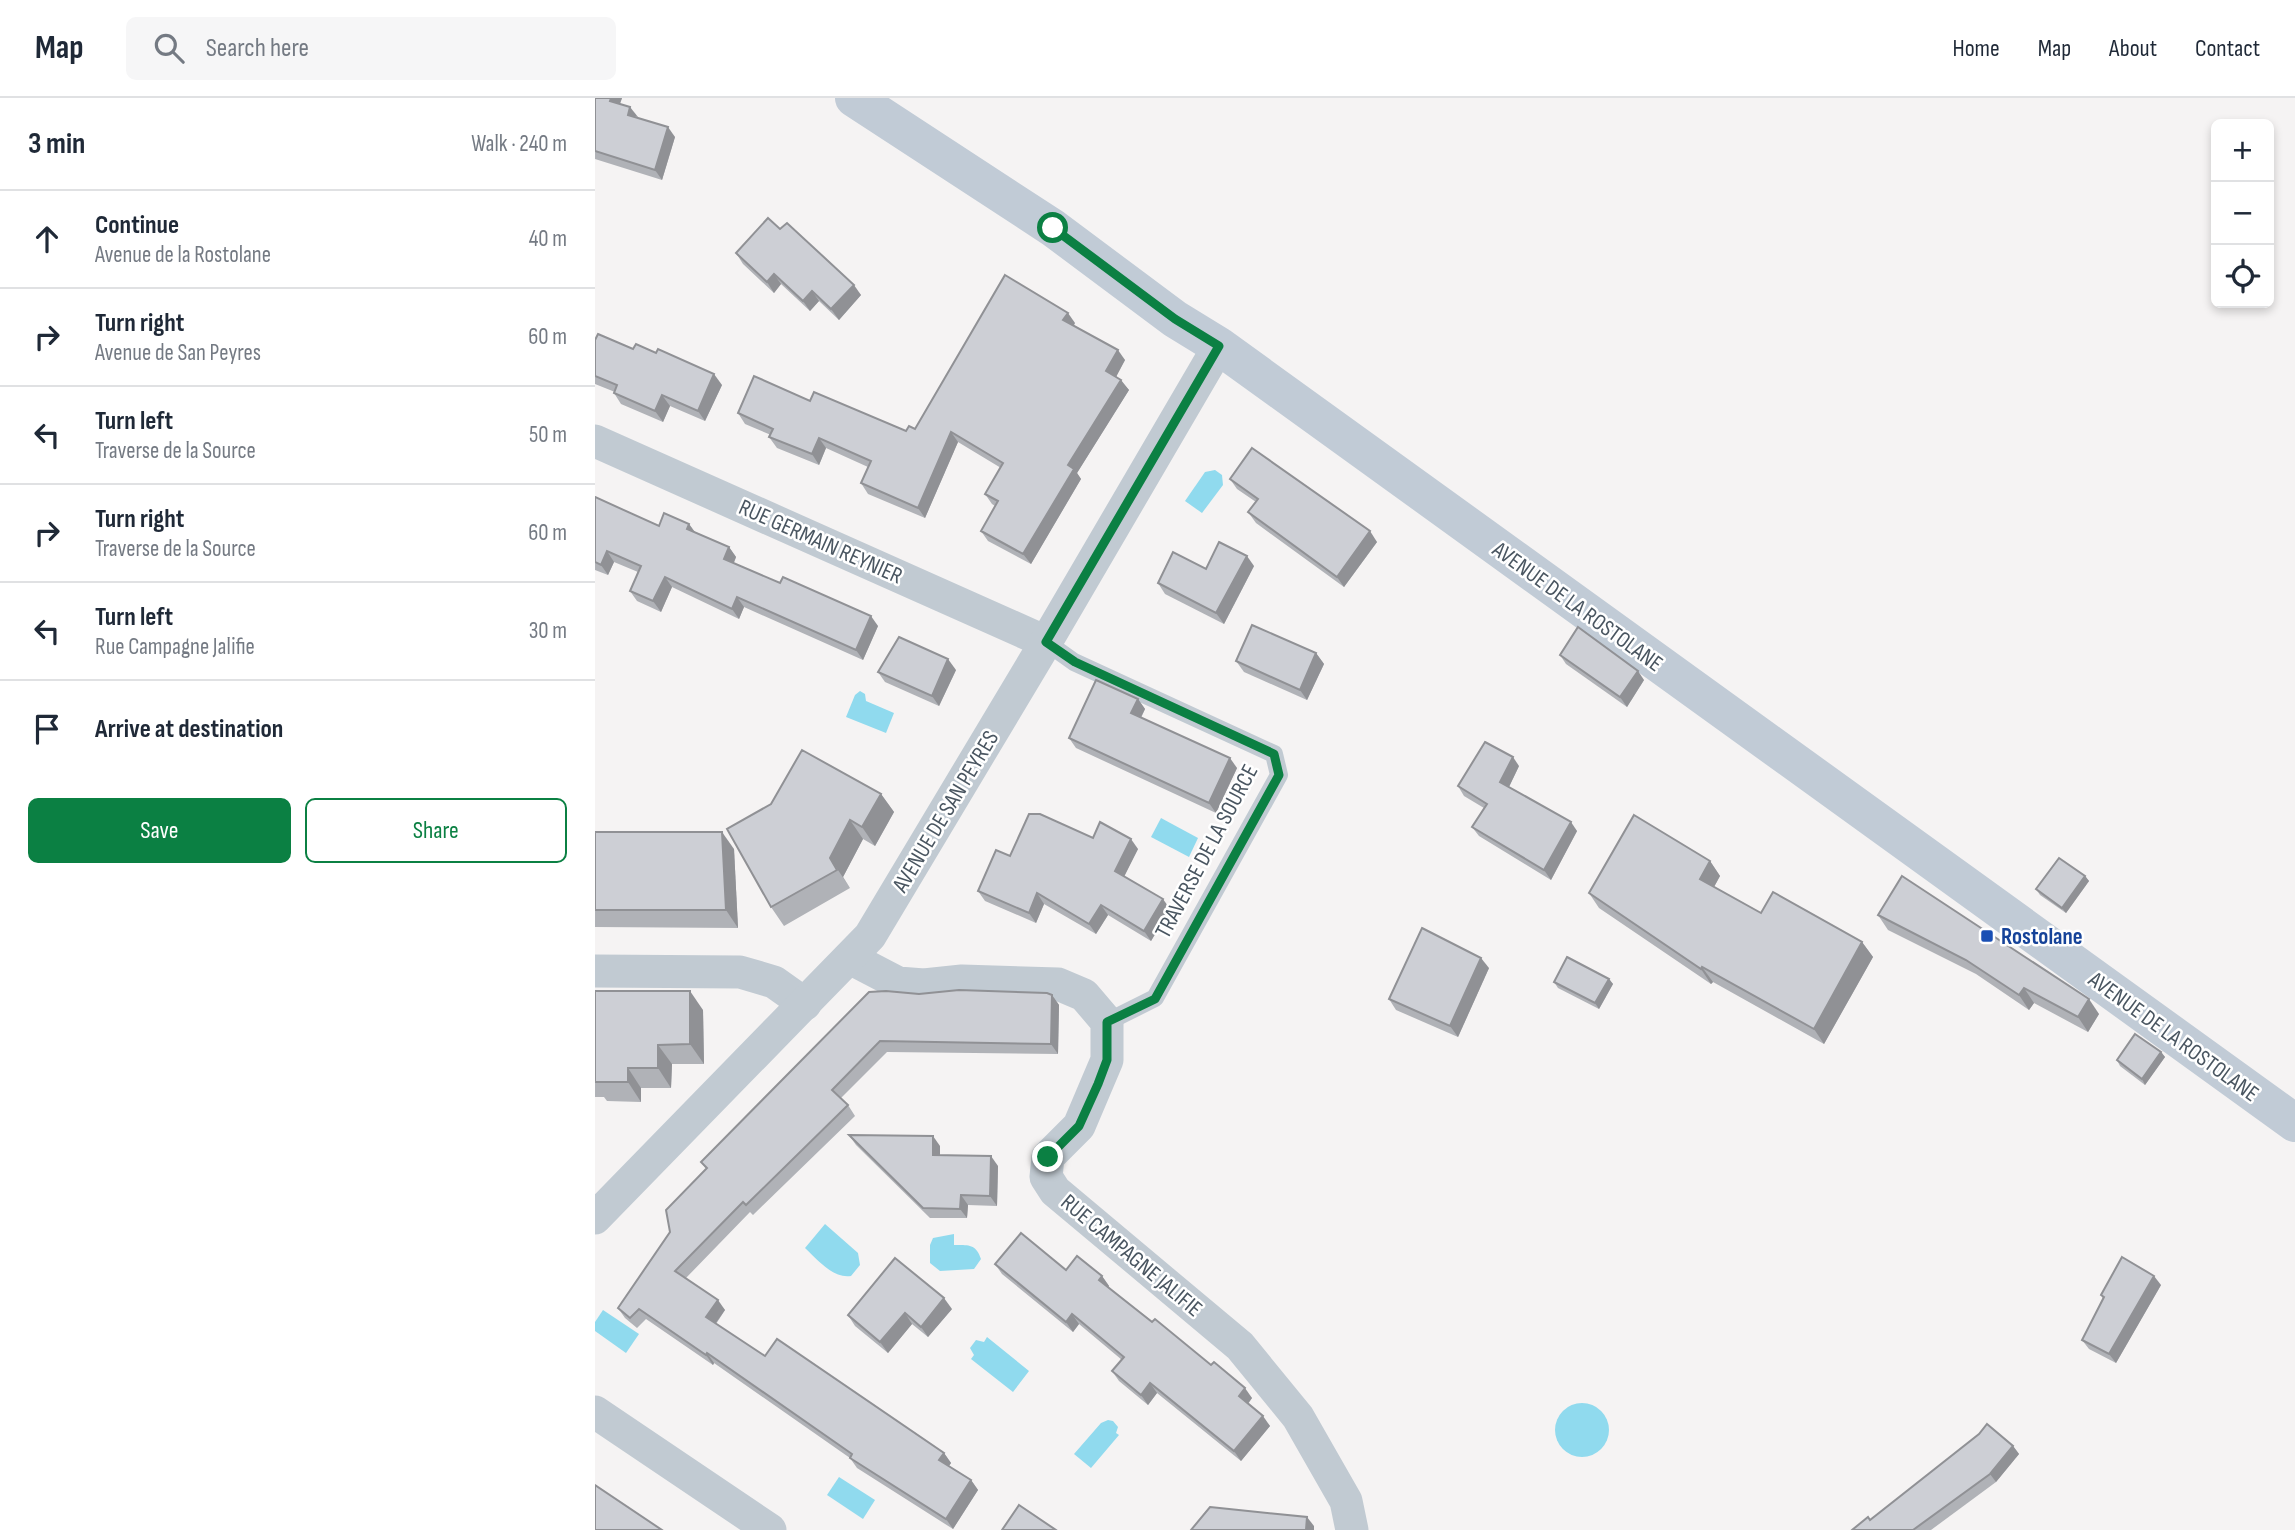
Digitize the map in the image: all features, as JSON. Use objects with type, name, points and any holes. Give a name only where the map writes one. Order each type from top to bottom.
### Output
[{"type":"street","name":"AVENUE DE LA ROSTOLANE","points":[[855,98],[1053,228],[1175,319],[1219,346],[2295,1124]]},
{"type":"street","name":"AVENUE DE SAN PEYRES","points":[[595,1218],[870,936],[1219,346]]},
{"type":"street","name":"RUE GERMAIN REYNIER","points":[[595,441],[1046,642]]},
{"type":"street","points":[[850,958],[898,983],[924,985],[962,981],[1058,984],[1084,995],[1107,1022]]},
{"type":"street","points":[[595,971],[740,972],[774,982],[805,1004]]},
{"type":"street","name":"RUE CAMPAGNE JALIFIE","points":[[1107,1022],[1107,1060],[1098,1084],[1079,1126],[1048,1157],[1046,1177],[1055,1191],[1240,1346],[1298,1417],[1346,1501],[1353,1530]]},
{"type":"street","points":[[595,1412],[770,1530]]},
{"type":"lane","name":"TRAVERSE DE LA SOURCE","points":[[1046,642],[1075,662],[1274,754],[1279,775],[1155,999],[1107,1022]]},
{"type":"water","points":[[1215,470],[1222,475],[1223,485],[1202,513],[1185,501],[1205,472]]},
{"type":"water","points":[[860,691],[865,694],[866,701],[894,713],[886,733],[846,717],[855,695]]},
{"type":"water","points":[[1161,818],[1198,838],[1189,857],[1151,837]]},
{"type":"water","points":[[825,1224],[858,1253],[860,1265],[851,1276],[832,1272],[805,1248]]},
{"type":"water","points":[[954,1234],[954,1245],[971,1246],[977,1250],[981,1259],[974,1269],[940,1271],[930,1263],[930,1245],[933,1238]]},
{"type":"water","points":[[603,1310],[639,1334],[626,1353],[595,1331],[595,1322]]},
{"type":"water","points":[[987,1337],[1029,1371],[1013,1392],[971,1359],[974,1355],[970,1348],[976,1340],[984,1342]]},
{"type":"water","points":[[1582,1403],[1601,1411],[1609,1430],[1601,1449],[1582,1457],[1563,1449],[1555,1430],[1563,1411]]},
{"type":"water","points":[[1108,1420],[1118,1427],[1116,1433],[1119,1435],[1091,1468],[1074,1454],[1101,1423]]},
{"type":"water","points":[[839,1477],[875,1500],[863,1519],[827,1495]]},
{"type":"building","points":[[595,98],[611,98],[610,101],[630,107],[628,115],[668,127],[655,170],[595,151]]},
{"type":"building","points":[[768,218],[780,229],[787,223],[854,285],[831,309],[812,291],[803,301],[774,274],[767,282],[736,253]]},
{"type":"building","points":[[1005,275],[1068,313],[1063,320],[1118,350],[1106,371],[1121,380],[1068,465],[1074,469],[1023,554],[981,531],[998,501],[985,494],[1003,463],[951,432],[918,508],[861,483],[871,461],[819,438],[812,454],[769,437],[773,429],[738,413],[754,376],[810,401],[814,392],[906,431],[909,426],[915,429]]},
{"type":"building","points":[[598,334],[633,349],[636,344],[656,353],[658,349],[714,374],[698,411],[662,395],[655,411],[614,393],[617,385],[595,376],[595,340]]},
{"type":"building","points":[[1252,448],[1370,531],[1337,577],[1248,512],[1258,499],[1230,479]]},
{"type":"building","points":[[595,497],[659,526],[664,513],[689,524],[687,529],[729,547],[724,559],[780,583],[783,577],[871,616],[856,650],[737,597],[732,609],[665,577],[653,601],[630,591],[641,566],[607,551],[601,565],[595,562]]},
{"type":"building","points":[[1219,542],[1247,556],[1216,613],[1158,583],[1173,552],[1206,569]]},
{"type":"building","points":[[1252,625],[1316,653],[1300,690],[1236,661]]},
{"type":"building","points":[[1578,627],[1638,671],[1620,697],[1560,655]]},
{"type":"building","points":[[899,637],[948,659],[932,696],[878,672]]},
{"type":"building","points":[[1096,680],[1138,699],[1131,713],[1230,758],[1209,803],[1069,738]]},
{"type":"building","points":[[1485,742],[1513,757],[1500,782],[1571,822],[1544,870],[1472,827],[1487,804],[1458,786]]},
{"type":"building","points":[[802,750],[881,794],[862,827],[850,820],[830,858],[837,870],[771,907],[727,829],[771,804]]},
{"type":"building","points":[[1029,814],[1040,814],[1093,838],[1100,822],[1131,839],[1115,871],[1163,899],[1144,931],[1101,905],[1089,924],[1037,893],[1029,913],[978,891],[996,850],[1010,856]]},
{"type":"building","points":[[1634,815],[1710,861],[1700,879],[1761,913],[1773,892],[1862,942],[1814,1029],[1702,967],[1701,969],[1589,893]]},
{"type":"building","points":[[595,832],[722,832],[726,910],[595,910]]},
{"type":"building","points":[[2059,858],[2085,876],[2062,908],[2036,889]]},
{"type":"building","points":[[1902,876],[2089,999],[2078,1017],[2024,988],[2019,995],[1966,960],[1878,915]]},
{"type":"building","points":[[1422,928],[1481,958],[1450,1026],[1389,999]]},
{"type":"building","points":[[1567,957],[1609,979],[1595,1003],[1554,982]]},
{"type":"building","points":[[959,990],[1052,995],[1051,1044],[880,1041],[832,1090],[848,1105],[746,1205],[743,1202],[675,1271],[718,1300],[706,1317],[765,1356],[777,1339],[944,1453],[939,1460],[971,1480],[946,1519],[850,1458],[852,1454],[639,1309],[630,1318],[618,1308],[670,1232],[666,1210],[707,1168],[701,1162],[869,992],[919,994]]},
{"type":"building","points":[[595,991],[690,991],[690,1044],[658,1045],[658,1068],[628,1068],[628,1082],[595,1082]]},
{"type":"building","points":[[2135,1034],[2161,1052],[2142,1079],[2117,1060]]},
{"type":"building","points":[[849,1135],[933,1136],[933,1155],[991,1156],[990,1196],[961,1195],[960,1209],[923,1208]]},
{"type":"building","points":[[1021,1233],[1066,1270],[1077,1256],[1102,1276],[1099,1280],[1152,1322],[1155,1319],[1211,1365],[1214,1362],[1245,1388],[1239,1396],[1263,1416],[1234,1451],[1150,1383],[1141,1395],[1112,1371],[1124,1357],[1072,1314],[1066,1322],[995,1264]]},
{"type":"building","points":[[2122,1257],[2154,1276],[2109,1354],[2082,1340],[2104,1297],[2101,1295]]},
{"type":"building","points":[[895,1258],[944,1298],[921,1327],[905,1313],[880,1342],[848,1315]]},
{"type":"building","points":[[1987,1424],[2013,1446],[1990,1474],[1913,1530],[1852,1530],[1868,1517],[1870,1520],[1979,1434]]},
{"type":"building","points":[[595,1485],[662,1530],[595,1530]]},
{"type":"building","points":[[1019,1505],[1056,1530],[1002,1530]]},
{"type":"building","points":[[1210,1507],[1307,1517],[1306,1530],[1191,1530]]},
{"type":"place","name":"Rostolane","points":[[1987,936]]},
{"type":"route","points":[[1048,1157],[1079,1126],[1098,1084],[1107,1060],[1107,1022],[1155,999],[1279,775],[1274,754],[1075,662],[1046,642],[1219,346],[1175,319],[1053,228]]}]
